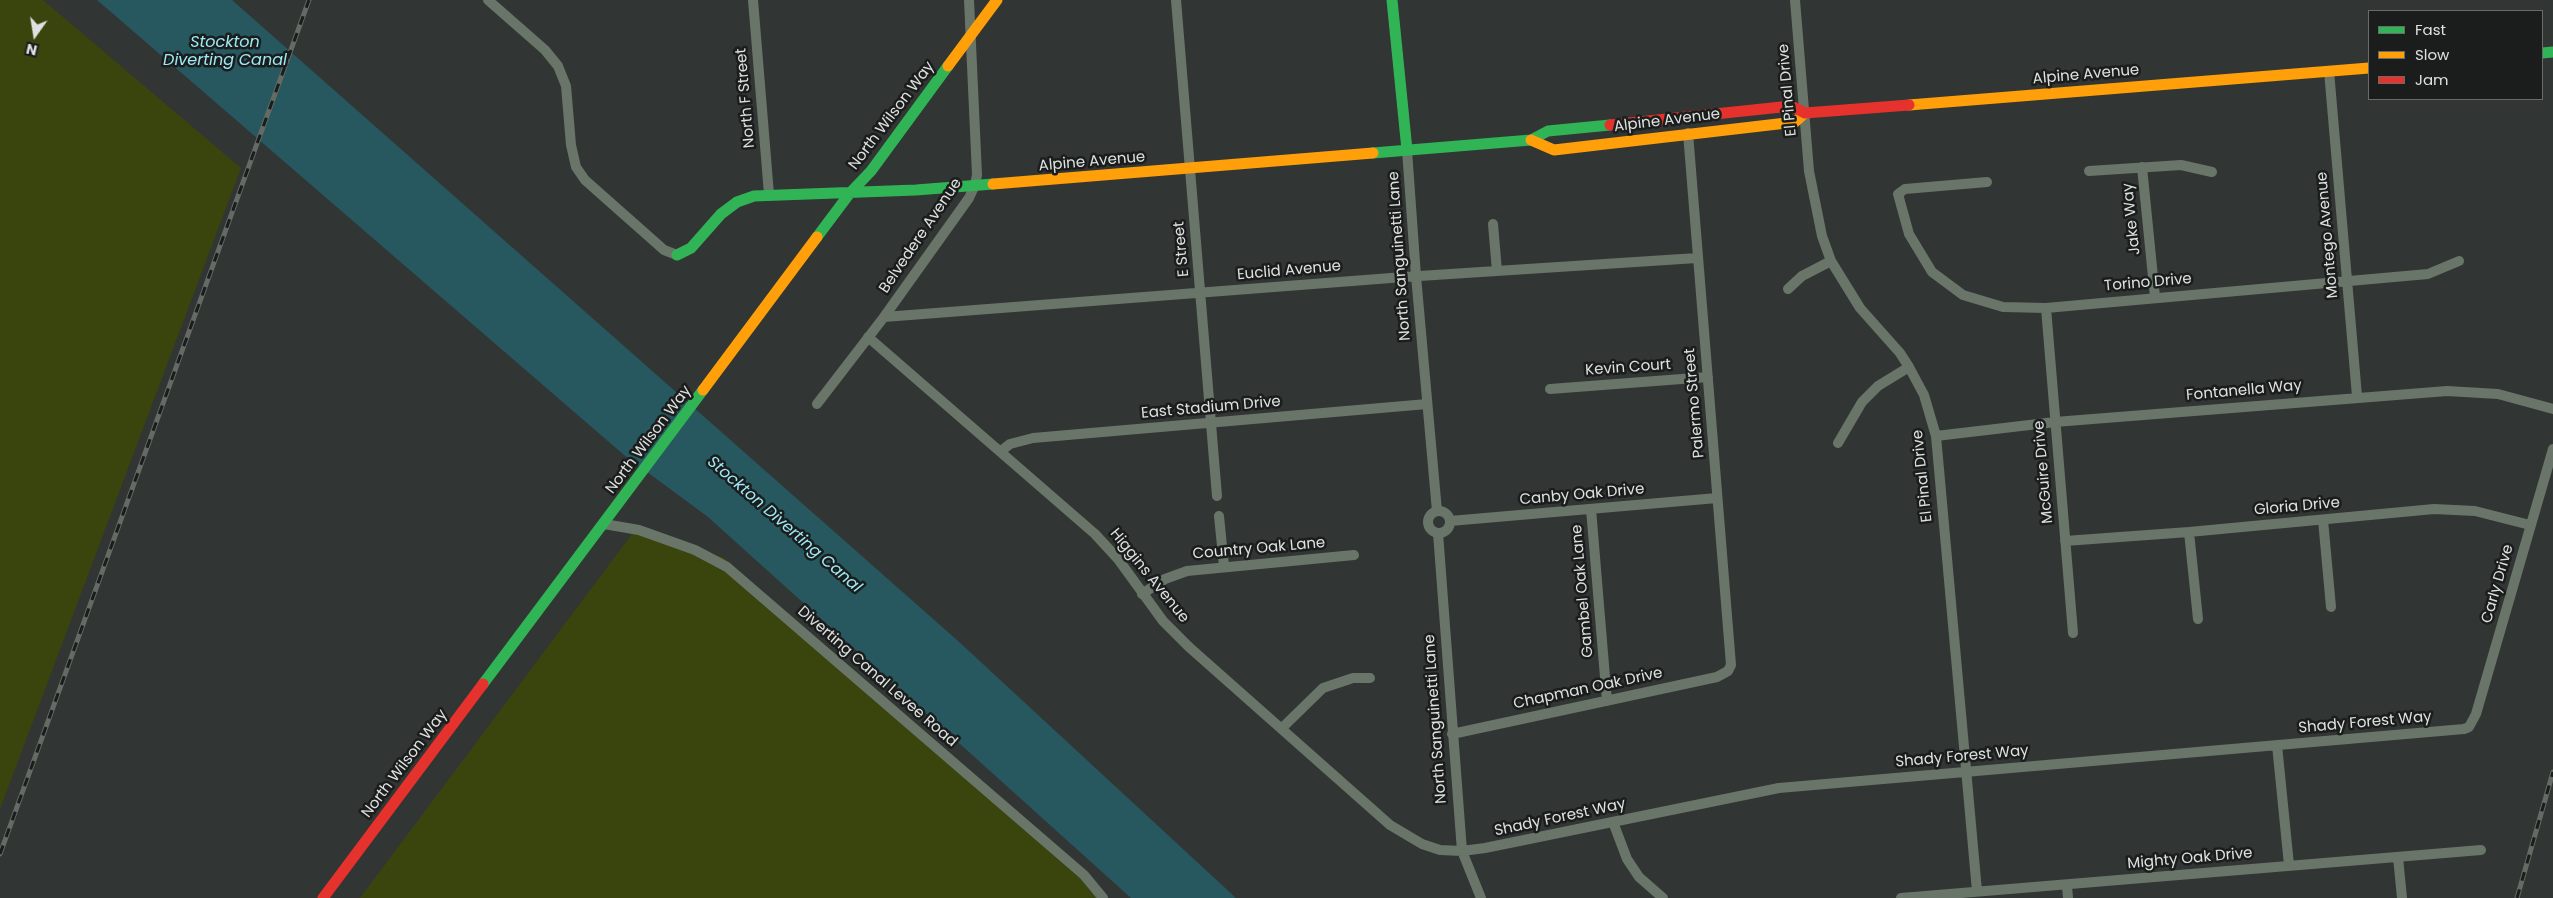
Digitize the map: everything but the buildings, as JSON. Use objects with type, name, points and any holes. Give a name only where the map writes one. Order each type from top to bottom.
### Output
[{"type":"street","points":[[488,0],[545,50],[558,66],[566,86],[571,146],[576,166],[584,180],[664,250],[677,255]]},
{"type":"street","name":"North F Street","points":[[753,0],[769,194]]},
{"type":"street","name":"Belvedere Avenue","points":[[817,404],[884,317],[969,198],[975,185],[978,175],[969,0]]},
{"type":"street","name":"North Wilson Way","points":[[323,898],[621,503],[850,194],[871,171],[997,0]]},
{"type":"street","name":"E Street","points":[[1176,0],[1217,496]]},
{"type":"street","name":"North Sanguinetti Lane","points":[[1392,0],[1438,511]]},
{"type":"street","name":"El Pinal Drive","points":[[1795,0],[1814,203],[1831,261],[1860,308],[1900,353],[1909,367],[1924,395],[1936,436],[1964,772],[1976,891]]},
{"type":"street","name":"Alpine Avenue","points":[[677,255],[691,248],[721,214],[738,202],[754,196],[769,194],[850,194],[1190,169],[1531,140],[1548,131],[1792,106],[1805,113],[2368,68]]},
{"type":"street","name":"Montego Avenue","points":[[2329,71],[2357,396]]},
{"type":"street","name":"Alpine Avenue","points":[[1531,140],[1554,150],[1795,122],[1805,113]]},
{"type":"street","name":"Palermo Street","points":[[1688,133],[1731,658],[1728,671]]},
{"type":"street","points":[[2089,171],[2181,164],[2212,172]]},
{"type":"street","name":"Jake Way","points":[[2142,167],[2155,298]]},
{"type":"street","name":"Torino Drive","points":[[1987,182],[1905,190],[1898,194],[1909,234],[1932,272],[1945,284],[1963,295],[2003,308],[2046,308],[2428,274],[2459,261]]},
{"type":"street","points":[[1493,224],[1497,270]]},
{"type":"street","name":"Euclid Avenue","points":[[884,317],[1497,270],[1697,258]]},
{"type":"street","points":[[1788,289],[1802,276],[1831,261]]},
{"type":"street","name":"McGuire Drive","points":[[2046,308],[2073,633]]},
{"type":"street","name":"Higgins Avenue","points":[[868,337],[1095,534],[1118,559],[1163,621],[1189,647],[1390,825],[1422,844],[1440,850],[1462,851]]},
{"type":"street","points":[[1838,443],[1862,402],[1878,386],[1909,367]]},
{"type":"street","name":"Kevin Court","points":[[1550,389],[1708,377]]},
{"type":"street","name":"Fontanella Way","points":[[1936,436],[2055,422],[2357,396],[2470,391],[2498,394],[2553,409]]},
{"type":"street","name":"East Stadium Drive","points":[[1001,451],[1010,444],[1033,438],[1427,404]]},
{"type":"street","name":"Carly Drive","points":[[2469,727],[2476,714],[2553,449]]},
{"type":"street","name":"Canby Oak Drive","points":[[1450,522],[1717,498]]},
{"type":"street","name":"Gambel Oak Lane","points":[[1591,509],[1607,701]]},
{"type":"street","name":"Gloria Drive","points":[[2065,541],[2456,509],[2496,515],[2530,525]]},
{"type":"street","points":[[1438,511],[1448,515],[1450,522],[1445,531],[1438,533],[1432,530],[1428,524],[1431,514],[1438,511]]},
{"type":"street","points":[[1219,516],[1224,566]]},
{"type":"street","points":[[2323,520],[2331,607]]},
{"type":"street","name":"Diverting Canal Levee Road","points":[[604,524],[639,530],[695,550],[727,567],[1084,875],[1103,898]]},
{"type":"street","points":[[2189,532],[2198,619]]},
{"type":"street","name":"North Sanguinetti Lane","points":[[1438,533],[1462,851],[1481,898]]},
{"type":"street","name":"Country Oak Lane","points":[[1142,594],[1165,580],[1187,571],[1354,555]]},
{"type":"street","name":"Chapman Oak Drive","points":[[1452,734],[1717,676],[1728,671]]},
{"type":"street","points":[[1282,728],[1323,688],[1352,678],[1370,678]]},
{"type":"street","name":"Shady Forest Way","points":[[1462,851],[1779,788],[2469,727]]},
{"type":"street","points":[[2277,745],[2289,865]]},
{"type":"street","points":[[1613,822],[1627,859],[1639,876],[1663,898]]},
{"type":"street","name":"Mighty Oak Drive","points":[[1901,898],[1976,891],[2068,886],[2289,865],[2481,850]]},
{"type":"street","points":[[2398,857],[2402,898]]},
{"type":"street","points":[[2068,886],[2068,898]]},
{"type":"green space","points":[[0,0],[43,0],[241,168],[0,809]]},
{"type":"green space","points":[[635,530],[723,557],[1103,898],[360,898]]},
{"type":"water","name":"Stockton Diverting Canal","points":[[97,0],[232,0],[957,640],[1236,898],[1131,898],[708,517],[624,455]]},
{"type":"railway","points":[[0,854],[309,0]]},
{"type":"railway","points":[[2517,898],[2553,772]]},
{"type":"traffic: fast","points":[[1392,0],[1407,150]]},
{"type":"traffic: fast","points":[[2543,53],[2553,52]]},
{"type":"traffic: fast","points":[[817,237],[850,193],[871,171],[948,66]]},
{"type":"traffic: fast","points":[[1373,153],[1531,140],[1548,131],[1610,125]]},
{"type":"traffic: fast","points":[[677,255],[691,248],[721,214],[737,202],[754,196],[916,190],[993,184]]},
{"type":"traffic: fast","points":[[483,684],[703,390]]},
{"type":"traffic: slow","points":[[948,66],[997,0]]},
{"type":"traffic: slow","points":[[1909,105],[2368,68]]},
{"type":"traffic: slow","points":[[1531,140],[1554,150],[1795,122],[1805,113]]},
{"type":"traffic: slow","points":[[993,184],[1373,153]]},
{"type":"traffic: slow","points":[[703,390],[817,237]]},
{"type":"traffic: jam","points":[[1610,125],[1791,106],[1805,113],[1909,105]]},
{"type":"traffic: jam","points":[[323,898],[483,684]]}]
